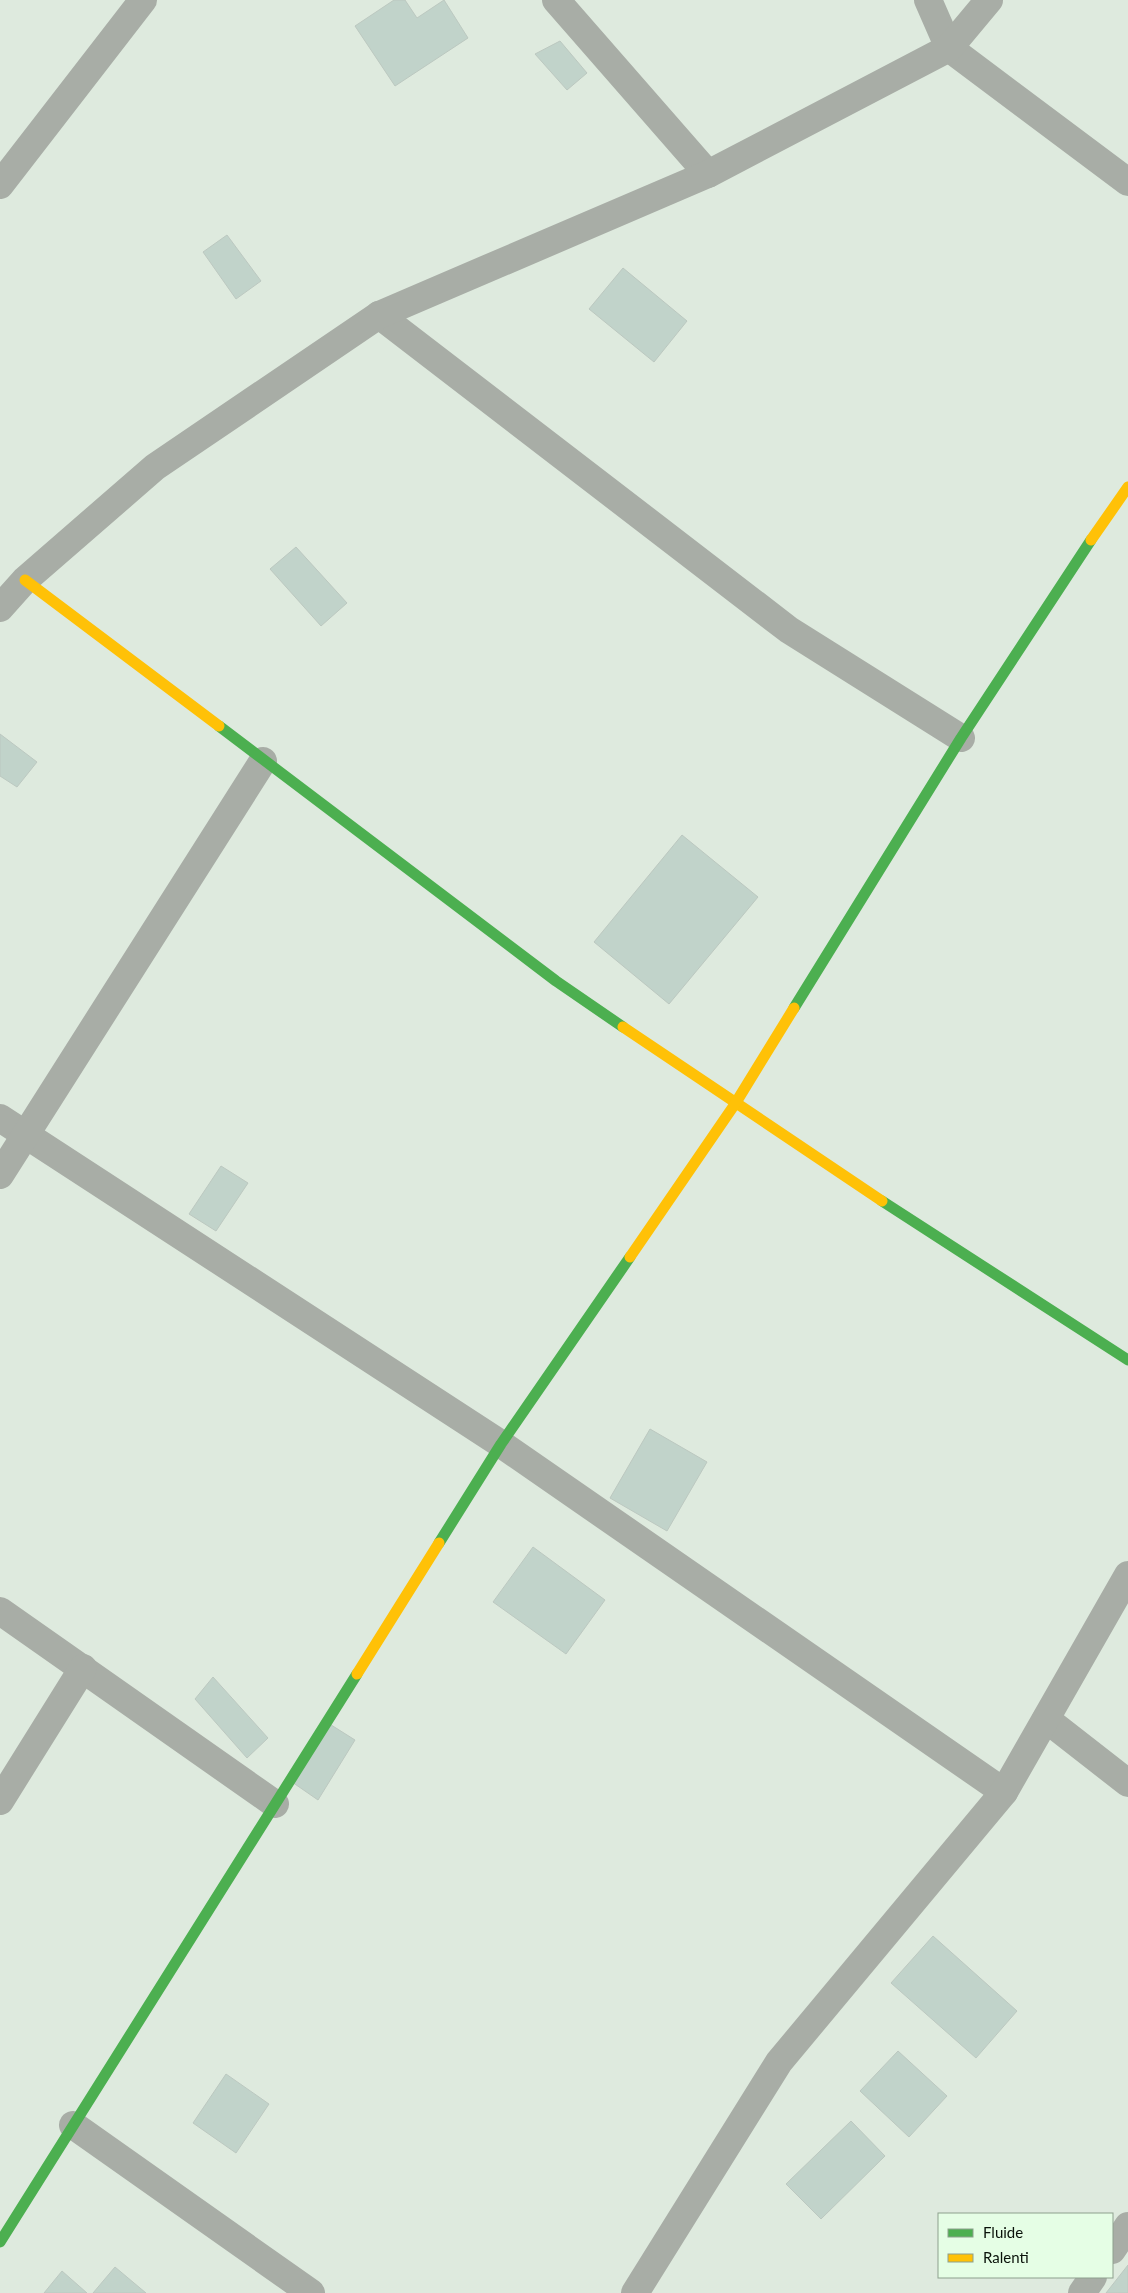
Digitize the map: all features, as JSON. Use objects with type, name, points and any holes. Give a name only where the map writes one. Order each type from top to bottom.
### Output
[{"type":"street","points":[[0,185],[143,0]]},
{"type":"street","points":[[556,0],[708,174]]},
{"type":"street","points":[[928,0],[949,48],[1128,182]]},
{"type":"street","points":[[1,606],[25,580],[156,467],[379,315],[708,174],[949,48],[989,0]]},
{"type":"street","points":[[379,315],[789,630],[961,738]]},
{"type":"street","points":[[0,2242],[501,1444],[735,1104],[961,738],[1086,547],[1128,487]]},
{"type":"street","points":[[25,580],[556,981],[735,1104],[998,1278],[1128,1360]]},
{"type":"street","points":[[0,1175],[264,761]]},
{"type":"street","points":[[0,1118],[501,1444],[1004,1792]]},
{"type":"street","points":[[635,2293],[779,2062],[1004,1792],[1128,1575]]},
{"type":"street","points":[[0,1611],[275,1804]]},
{"type":"street","points":[[0,1801],[82,1668]]},
{"type":"street","points":[[1046,1720],[1128,1783]]},
{"type":"street","points":[[73,2126],[311,2293]]},
{"type":"street","points":[[1113,2248],[1128,2226]]},
{"type":"street","points":[[1082,2293],[1092,2278]]},
{"type":"building","points":[[394,0],[405,0],[417,18],[444,0],[468,38],[395,86],[355,26]]},
{"type":"building","points":[[560,41],[587,73],[567,90],[535,54]]},
{"type":"building","points":[[227,235],[261,281],[236,299],[203,252]]},
{"type":"building","points":[[623,268],[687,321],[654,362],[589,309]]},
{"type":"building","points":[[296,547],[347,603],[321,626],[270,569]]},
{"type":"building","points":[[0,734],[37,762],[17,787],[0,776]]},
{"type":"building","points":[[682,835],[758,897],[669,1004],[594,942]]},
{"type":"building","points":[[221,1166],[248,1183],[216,1231],[189,1214]]},
{"type":"building","points":[[650,1429],[707,1462],[667,1531],[610,1498]]},
{"type":"building","points":[[533,1547],[605,1600],[566,1654],[493,1602]]},
{"type":"building","points":[[213,1677],[268,1738],[247,1758],[195,1699]]},
{"type":"building","points":[[328,1723],[355,1740],[318,1800],[292,1782]]},
{"type":"building","points":[[933,1936],[1017,2011],[976,2058],[891,1983]]},
{"type":"building","points":[[898,2051],[947,2096],[909,2137],[860,2091]]},
{"type":"building","points":[[226,2074],[269,2104],[236,2153],[193,2123]]},
{"type":"building","points":[[851,2121],[885,2156],[821,2219],[786,2184]]},
{"type":"building","points":[[1128,2265],[1128,2293],[1106,2293]]},
{"type":"building","points":[[115,2267],[146,2293],[93,2293]]},
{"type":"building","points":[[62,2271],[87,2293],[44,2293]]},
{"type":"traffic: fast","points":[[794,1008],[961,738],[1091,540]]},
{"type":"traffic: fast","points":[[219,726],[556,981],[623,1027]]},
{"type":"traffic: fast","points":[[882,1201],[1128,1360]]},
{"type":"traffic: fast","points":[[439,1543],[501,1444],[630,1257]]},
{"type":"traffic: fast","points":[[0,2242],[357,1674]]},
{"type":"traffic: slow","points":[[1091,540],[1128,487]]},
{"type":"traffic: slow","points":[[25,580],[219,726]]},
{"type":"traffic: slow","points":[[630,1257],[735,1104],[794,1008]]},
{"type":"traffic: slow","points":[[623,1027],[882,1201]]},
{"type":"traffic: slow","points":[[357,1674],[439,1543]]}]
